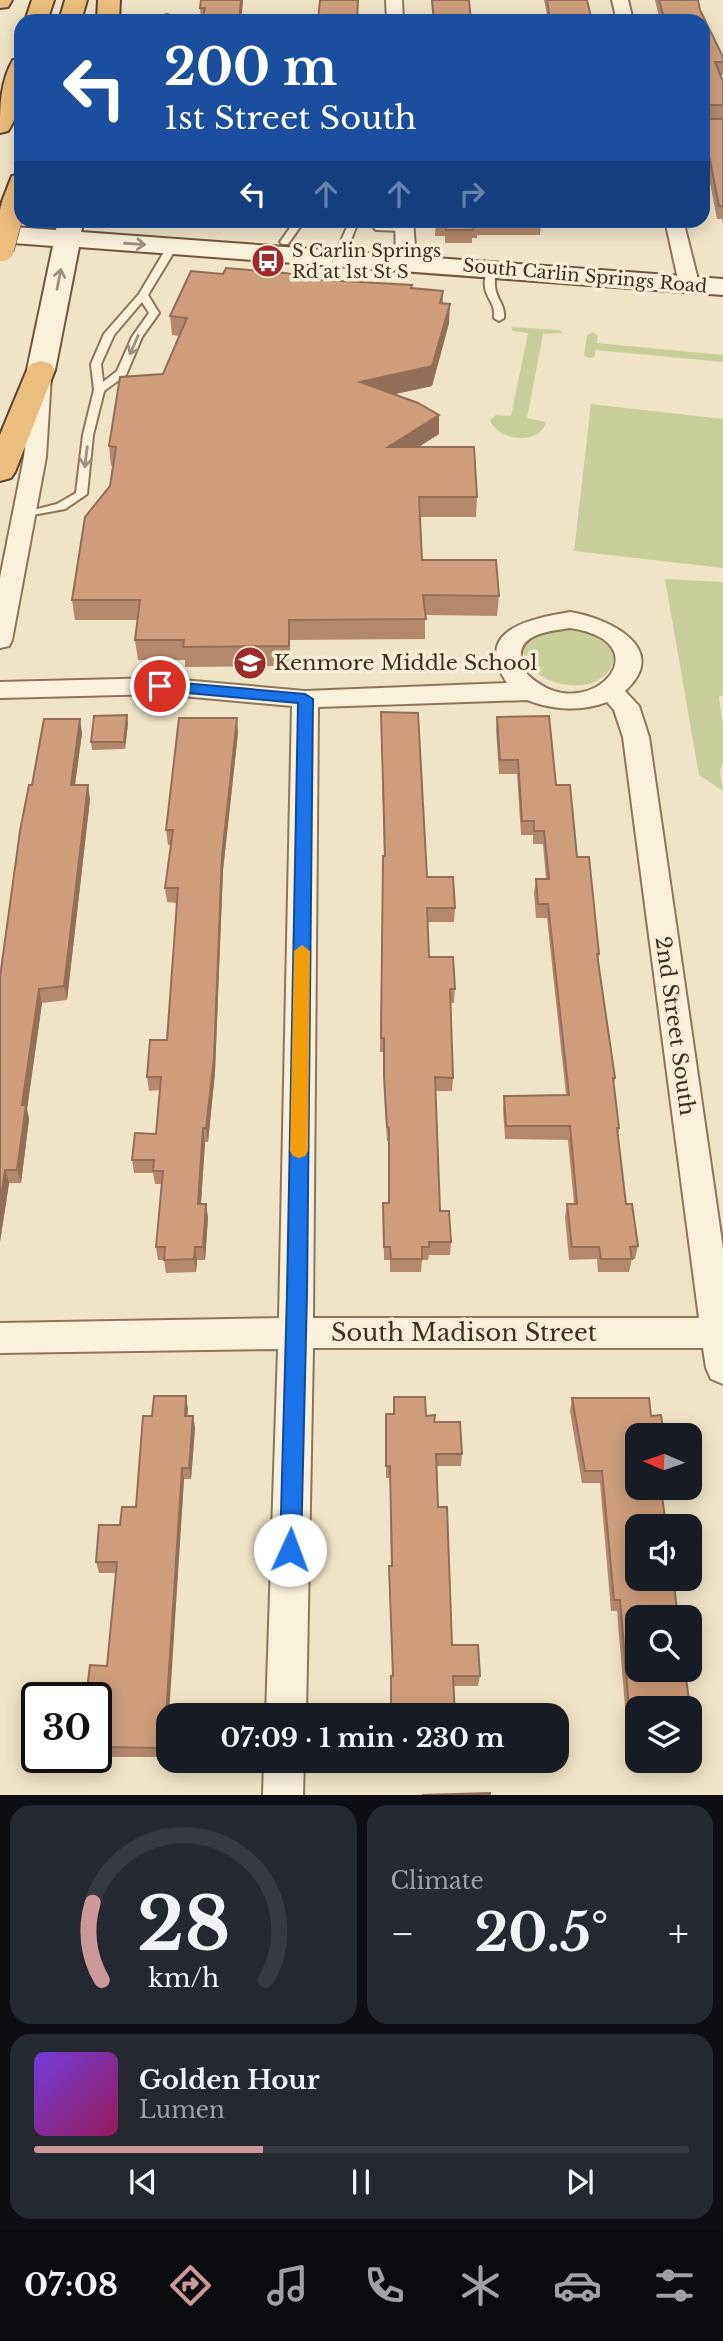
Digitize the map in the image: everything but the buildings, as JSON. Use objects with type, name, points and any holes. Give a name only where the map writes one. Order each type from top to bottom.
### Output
[{"type":"highway","points":[[0,126],[14,85]]},
{"type":"highway","points":[[1,247],[14,204]]},
{"type":"highway","points":[[0,472],[41,370]]},
{"type":"main road","name":"South Carlin Springs Road","points":[[164,228],[228,235],[290,234],[346,239],[406,260]]},
{"type":"main road","name":"South Carlin Springs Road","points":[[1,247],[69,230],[172,247],[406,260],[723,287]]},
{"type":"main road","points":[[41,370],[69,230]]},
{"type":"main road","points":[[172,247],[228,235]]},
{"type":"street","points":[[404,228],[406,260]]},
{"type":"street","points":[[676,228],[689,284]]},
{"type":"street","points":[[0,640],[35,457],[41,370]]},
{"type":"street","points":[[0,690],[160,686],[305,699],[530,691],[562,701],[584,700],[610,691],[625,678],[629,664],[624,647],[603,629],[570,620],[549,621],[530,626],[516,636],[507,649],[506,663],[514,679],[530,691]]},
{"type":"street","name":"2nd Street South","points":[[610,691],[626,706],[636,737],[723,1368]]},
{"type":"street","points":[[286,1703],[296,1334],[305,699]]},
{"type":"street","name":"South Madison Street","points":[[0,1338],[296,1334],[718,1334]]},
{"type":"street","points":[[284,1773],[284,1795]]},
{"type":"lane","points":[[26,515],[61,507],[82,494],[88,435],[99,390],[96,364],[109,334],[143,295],[172,247]]},
{"type":"lane","points":[[492,268],[487,285],[489,297],[500,310],[499,318]]},
{"type":"lane","points":[[99,390],[122,373],[136,337],[155,313],[143,295]]},
{"type":"green space","points":[[511,327],[559,330],[563,333],[543,334],[527,418],[546,422],[536,435],[518,438],[501,433],[490,420],[496,415],[511,416],[528,333],[513,331]]},
{"type":"green space","points":[[593,332],[598,336],[597,343],[723,355],[723,362],[596,350],[594,357],[589,358],[584,356],[587,335]]},
{"type":"green space","points":[[591,404],[723,419],[723,568],[574,551]]},
{"type":"green space","points":[[665,579],[723,582],[723,695],[719,697],[723,726],[723,763],[720,770],[723,791],[699,775]]},
{"type":"green space","points":[[571,627],[603,638],[614,656],[611,668],[606,674],[585,685],[569,685],[538,674],[528,665],[524,654],[527,643],[539,633]]},
{"type":"slow traffic","points":[[299,1151],[302,951]]},
{"type":"place","name":"S Carlin Springs Rd at 1st St S","points":[[268,261]]},
{"type":"place","name":"Kenmore Middle School","points":[[250,663]]},
{"type":"route","points":[[160,686],[305,699],[297,1293],[290,1550]]}]
